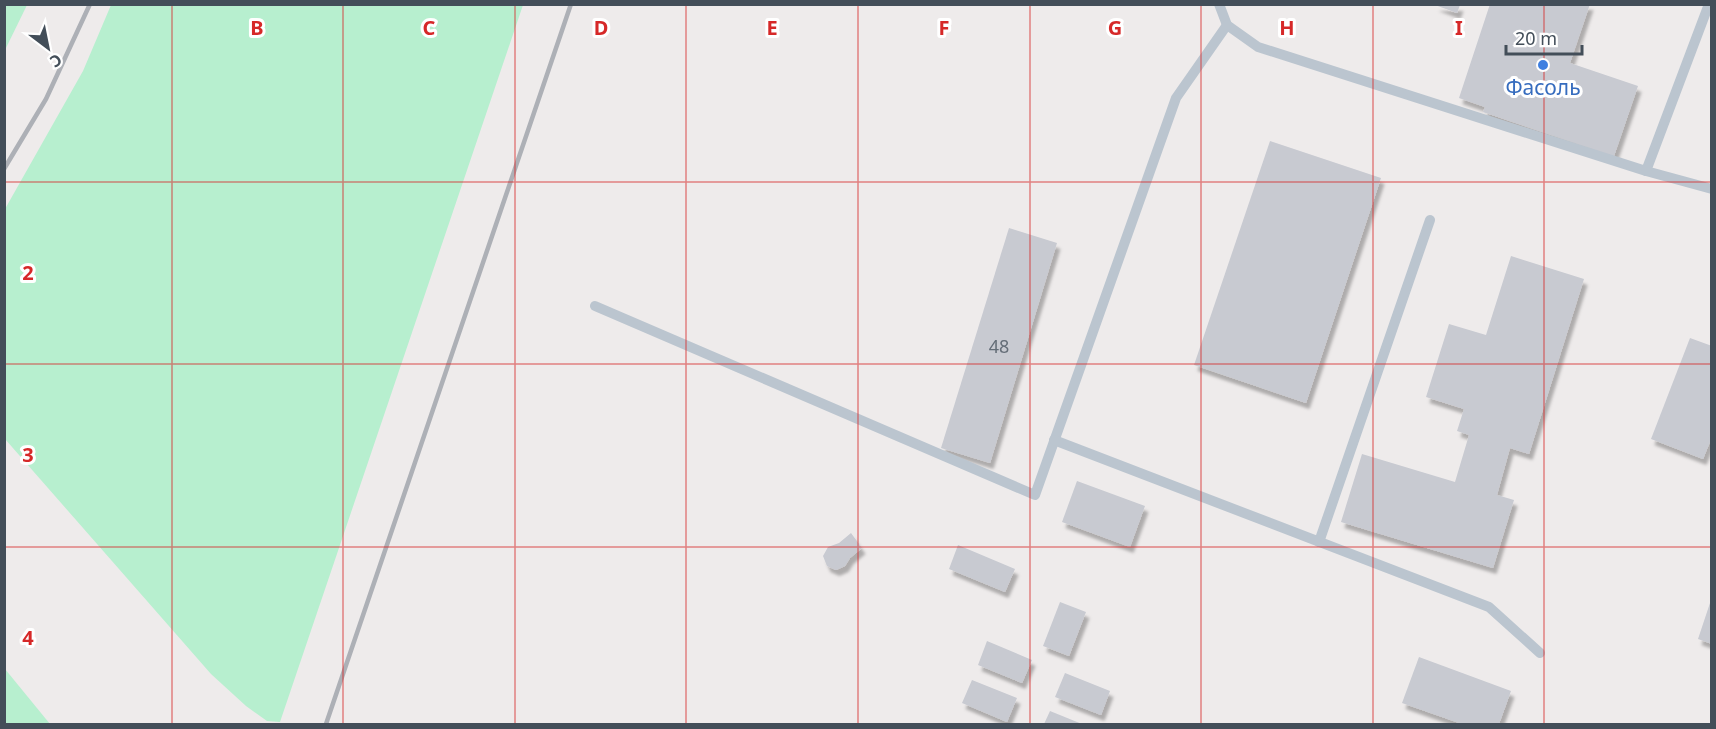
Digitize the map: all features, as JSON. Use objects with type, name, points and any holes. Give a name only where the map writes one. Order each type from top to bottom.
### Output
[{"type":"lane","points":[[1219,4],[1227,25],[1258,47],[1647,171],[1712,189]]},
{"type":"lane","points":[[1647,171],[1709,4]]},
{"type":"lane","points":[[595,306],[1035,495],[1176,98],[1227,25]]},
{"type":"lane","points":[[1319,542],[1430,219]]},
{"type":"lane","points":[[1054,440],[1489,607],[1540,653]]},
{"type":"green space","points":[[4,5],[27,5],[5,50]]},
{"type":"green space","points":[[111,5],[523,5],[280,722],[267,721],[246,706],[211,674],[5,439],[5,209],[83,71]]},
{"type":"green space","points":[[5,669],[50,724],[5,724]]},
{"type":"building","points":[[1490,4],[1590,4],[1570,63],[1638,86],[1614,156],[1483,112],[1485,107],[1459,98]]},
{"type":"building","points":[[1435,5],[1460,5],[1457,13]]},
{"type":"building","points":[[1270,141],[1381,178],[1306,403],[1194,365]]},
{"type":"building","points":[[1009,228],[1057,243],[990,463],[941,448]]},
{"type":"building","points":[[1511,256],[1584,279],[1529,454],[1510,448],[1497,495],[1514,500],[1493,568],[1341,522],[1362,454],[1455,482],[1469,435],[1457,431],[1464,409],[1426,397],[1449,324],[1486,335]]},
{"type":"building","points":[[1690,338],[1712,346],[1712,437],[1703,459],[1651,439]]},
{"type":"building","points":[[1077,481],[1145,506],[1130,547],[1062,522]]},
{"type":"building","points":[[851,533],[862,548],[850,558],[845,566],[836,570],[827,566],[823,556],[828,547],[839,543]]},
{"type":"building","points":[[958,545],[1015,569],[1005,592],[949,569]]},
{"type":"building","points":[[1712,600],[1712,644],[1698,639]]},
{"type":"building","points":[[1060,602],[1086,612],[1069,656],[1043,646]]},
{"type":"building","points":[[987,641],[1032,660],[1022,683],[978,665]]},
{"type":"building","points":[[1419,657],[1511,691],[1499,724],[1462,724],[1402,703]]},
{"type":"building","points":[[1065,673],[1110,691],[1101,715],[1055,697]]},
{"type":"building","points":[[972,680],[1017,698],[1007,722],[962,703]]},
{"type":"building","points":[[1050,711],[1082,724],[1044,724]]},
{"type":"railway","points":[[4,169],[46,99],[90,4]]},
{"type":"railway","points":[[326,724],[571,4]]},
{"type":"place","name":"Фасоль","points":[[1543,65]]}]
